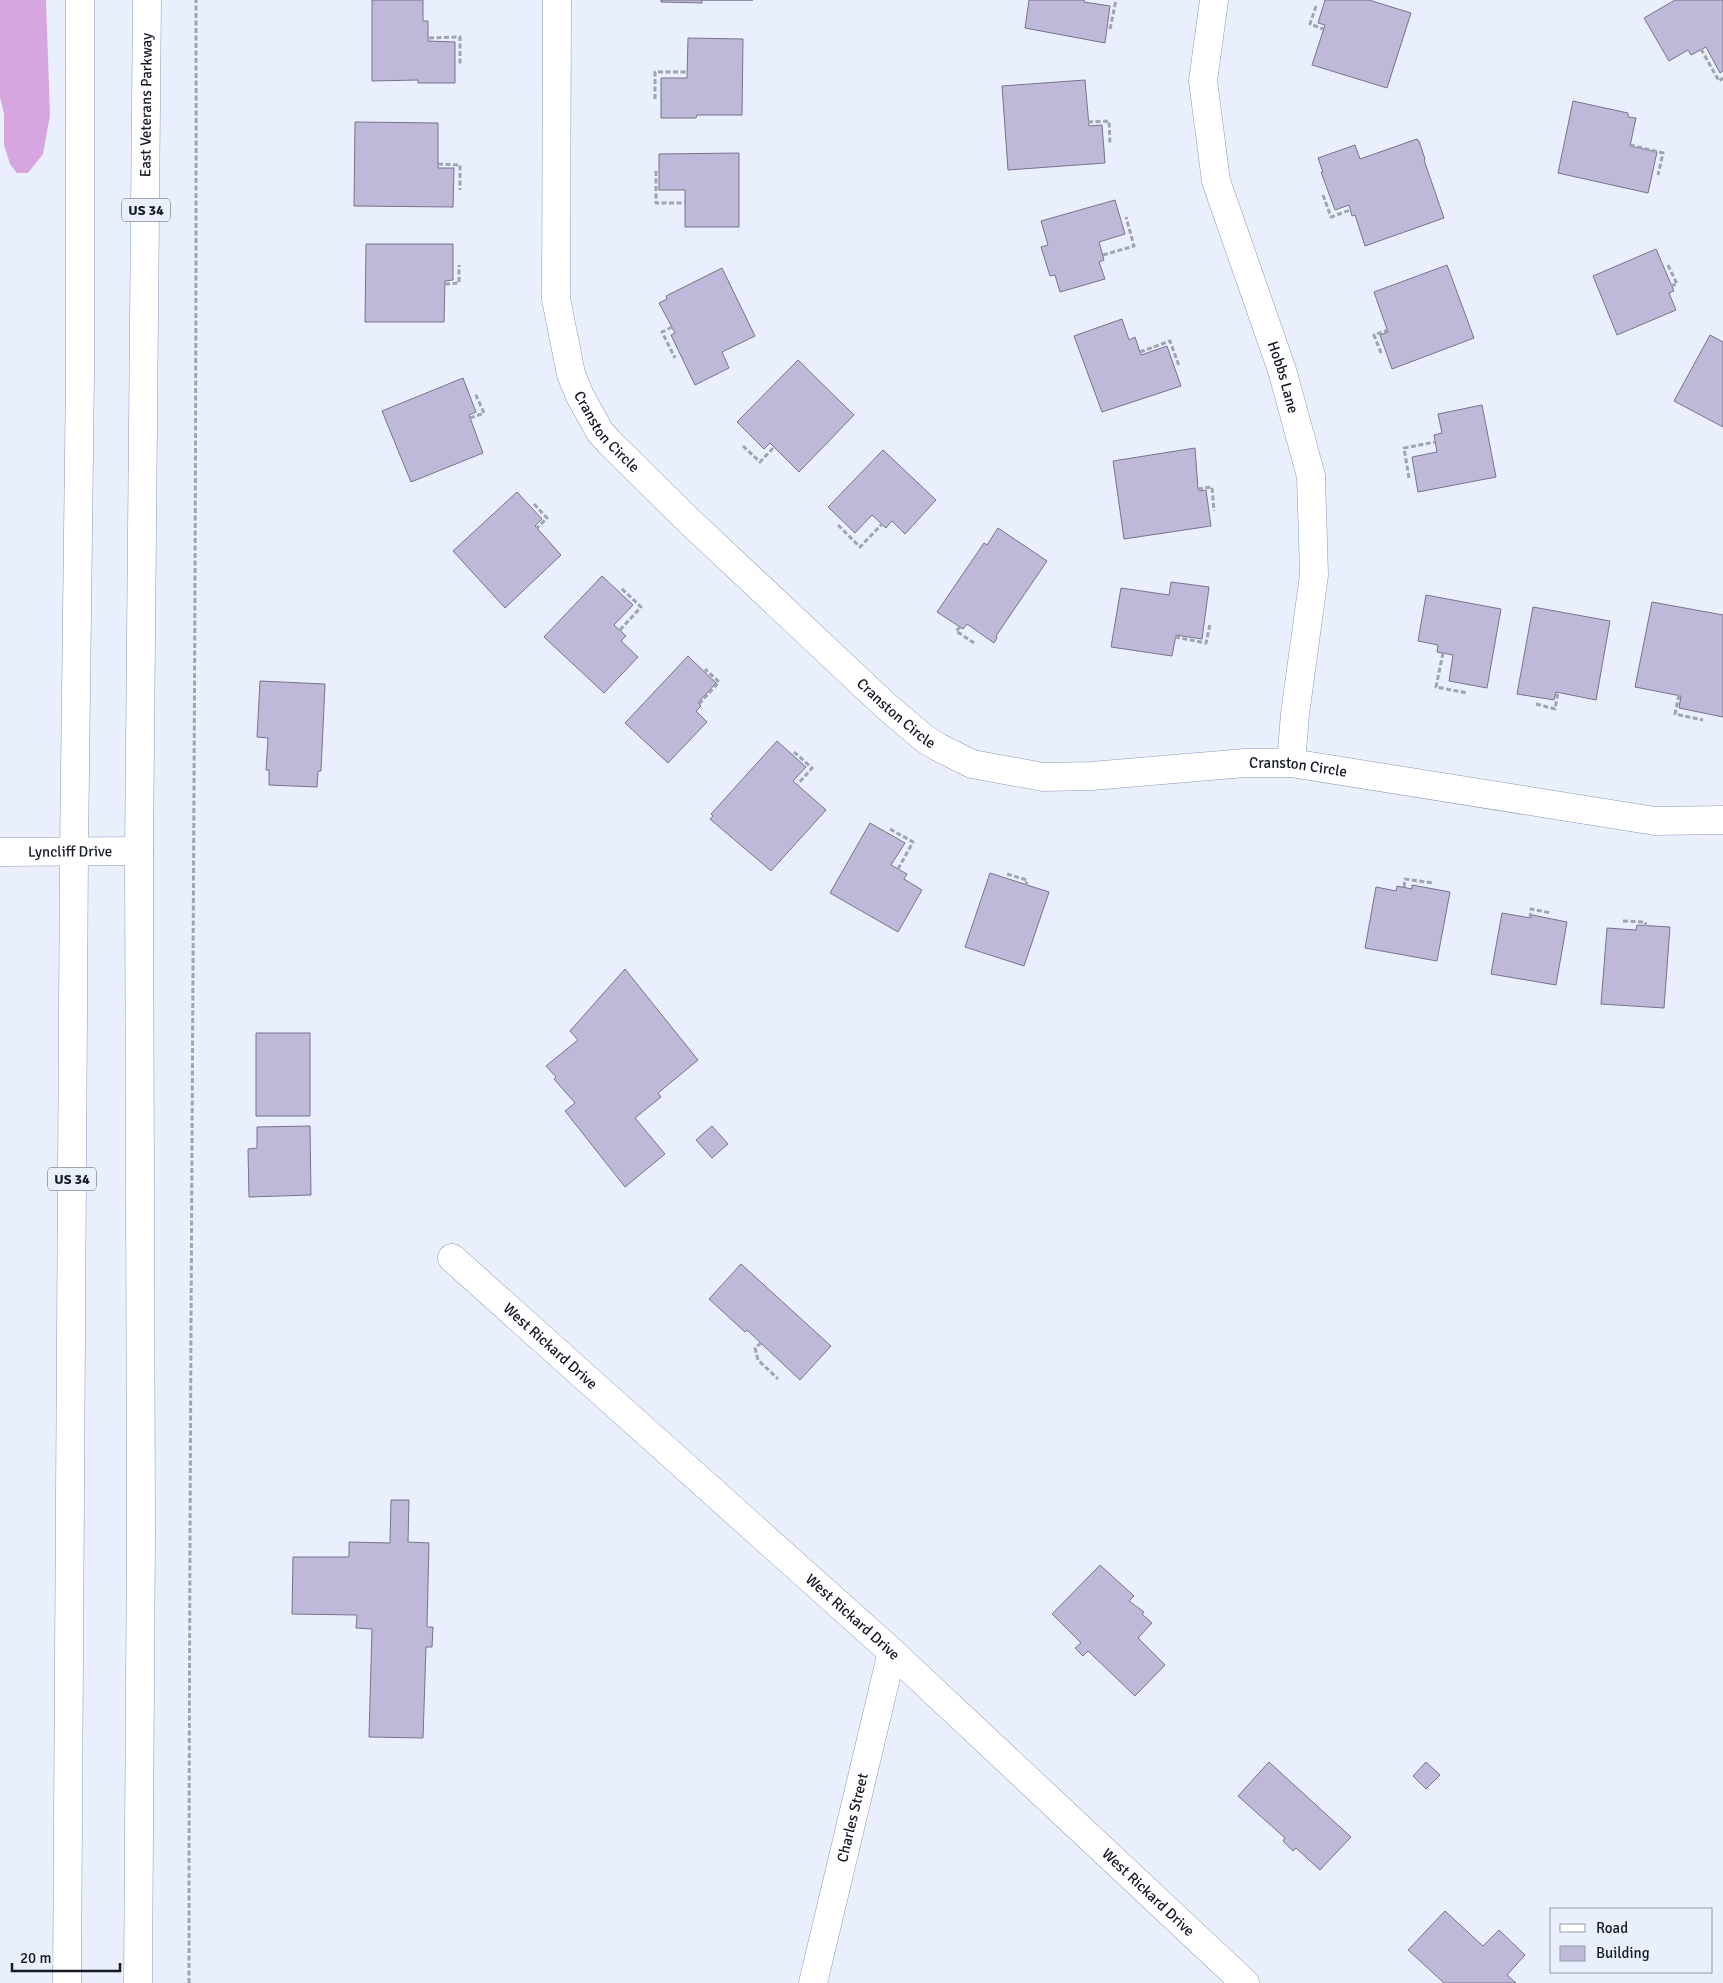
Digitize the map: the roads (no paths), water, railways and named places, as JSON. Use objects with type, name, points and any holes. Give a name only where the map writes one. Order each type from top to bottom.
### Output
[{"type":"street","name":"US 34","points":[[67,1983],[74,851],[80,375],[80,0]]},
{"type":"street","name":"East Veterans Parkway","points":[[139,851],[145,420],[147,0]]},
{"type":"street","name":"Cranston Circle","points":[[557,0],[556,300],[571,374],[580,396],[600,432],[608,442],[886,706],[925,739],[972,764],[1043,777],[1092,776],[1245,763],[1291,762],[1655,821],[1723,820]]},
{"type":"street","name":"Hobbs Lane","points":[[1214,0],[1203,81],[1216,181],[1282,370],[1311,476],[1314,576],[1291,762]]},
{"type":"street","name":"US 34","points":[[138,1983],[142,1535],[139,851]]},
{"type":"street","name":"Lyncliff Drive","points":[[0,852],[139,851]]},
{"type":"street","name":"West Rickard Drive","points":[[452,1258],[892,1652],[1245,1983]]},
{"type":"street","name":"Charles Street","points":[[813,1983],[892,1652]]}]
